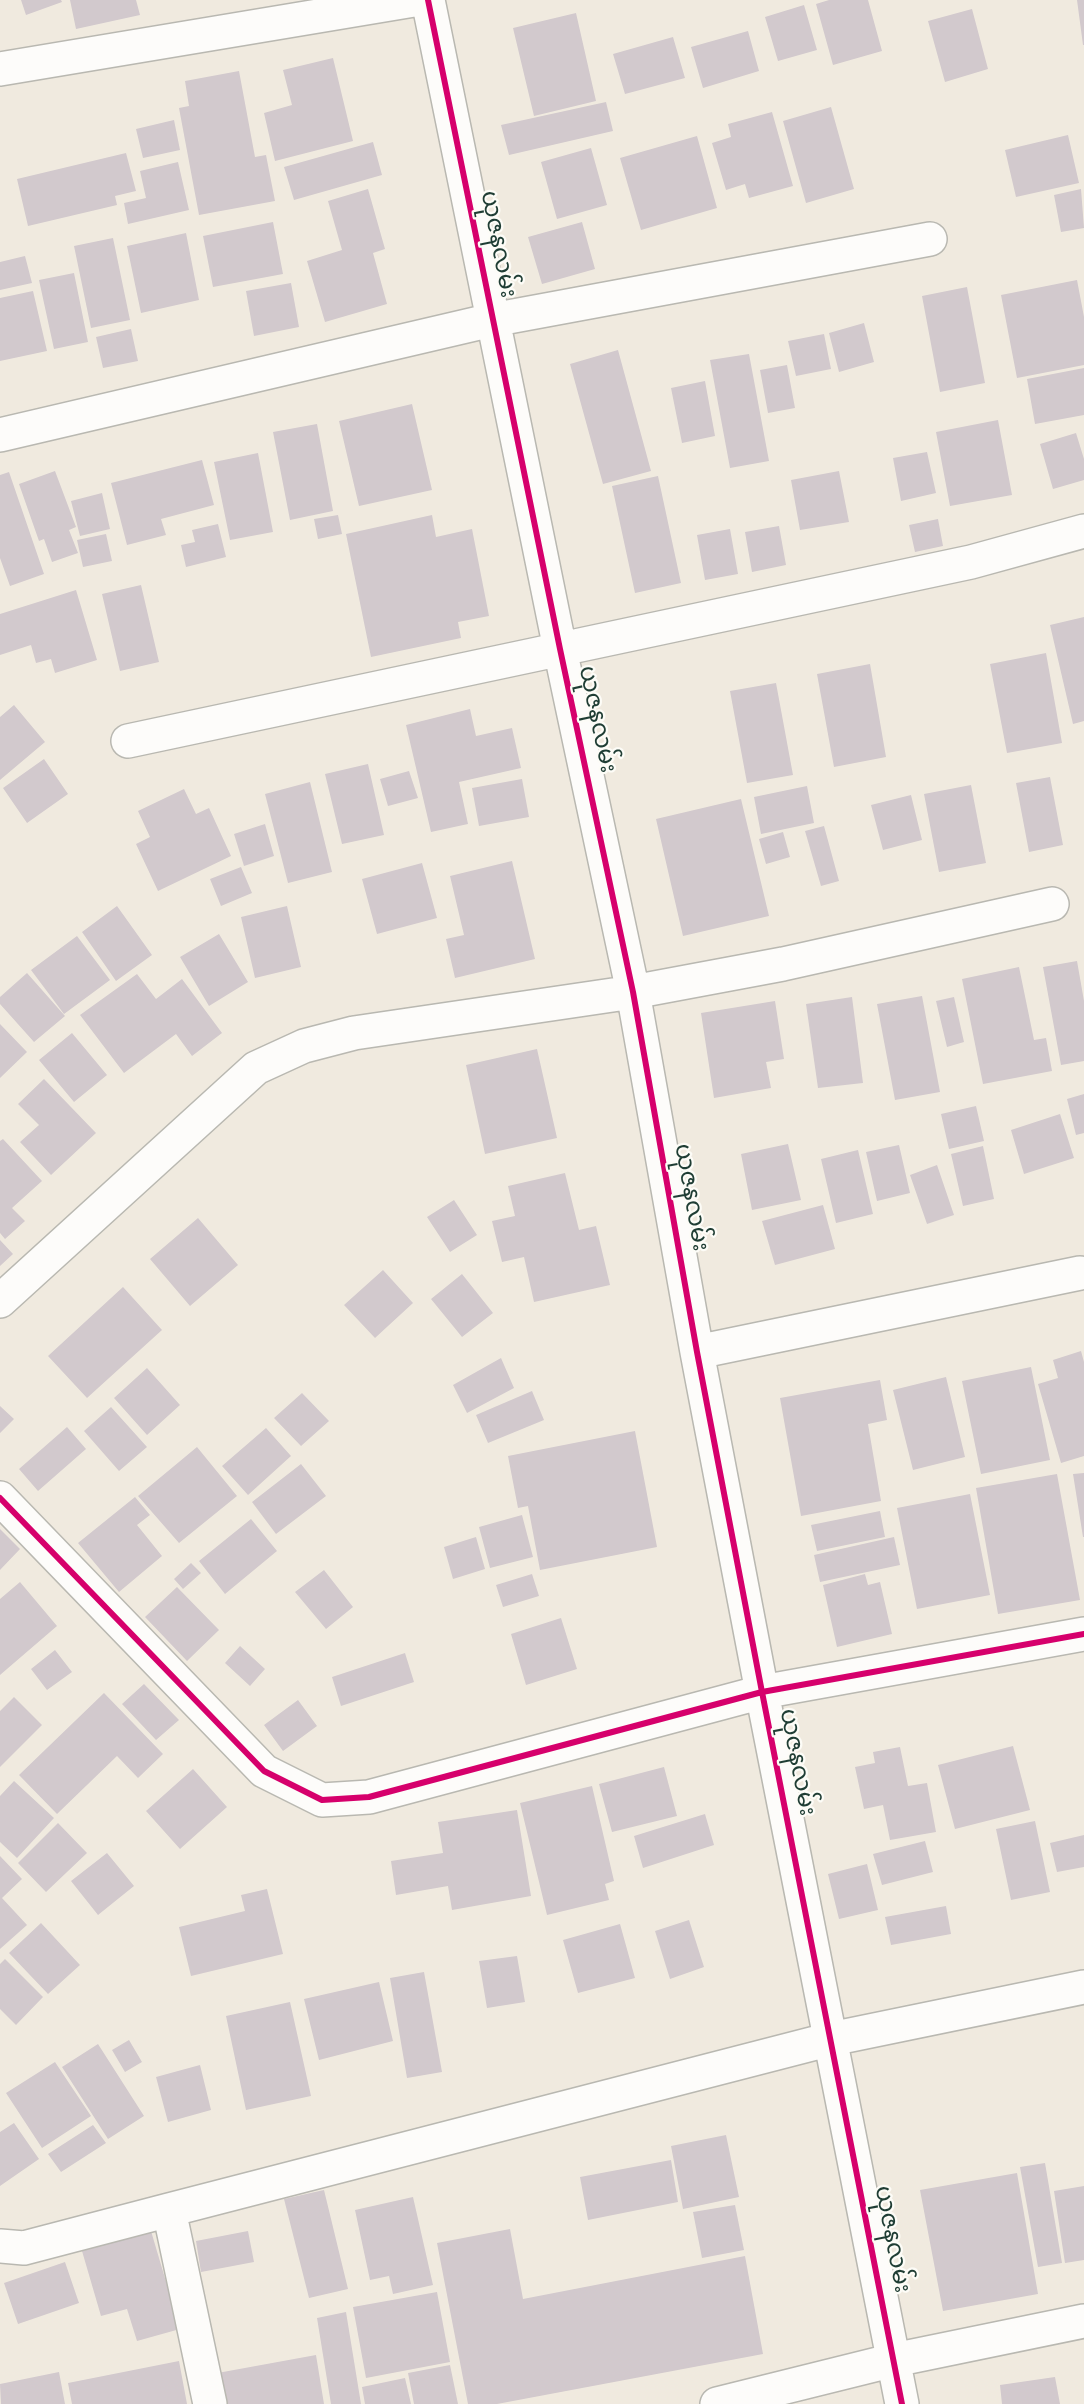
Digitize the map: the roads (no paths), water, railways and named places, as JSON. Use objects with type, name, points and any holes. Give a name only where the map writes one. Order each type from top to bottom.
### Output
[{"type":"street","points":[[0,69],[414,0]]},
{"type":"street","name":"ယုဇနလမ်း","points":[[428,0],[492,320],[633,992],[697,1352],[902,2404]]},
{"type":"street","points":[[0,435],[492,320],[930,239]]},
{"type":"street","points":[[128,741],[971,562],[1084,531]]},
{"type":"street","points":[[0,1301],[256,1068],[304,1046],[354,1033],[633,992],[783,964],[1052,904]]},
{"type":"street","points":[[697,1352],[1080,1273]]},
{"type":"street","points":[[0,1498],[264,1771],[322,1800],[369,1797],[762,1692],[1084,1634]]},
{"type":"street","points":[[0,2246],[24,2248],[831,2039],[1084,1987]]},
{"type":"street","points":[[169,2210],[210,2404]]},
{"type":"street","points":[[717,2404],[894,2360],[1084,2321]]}]
